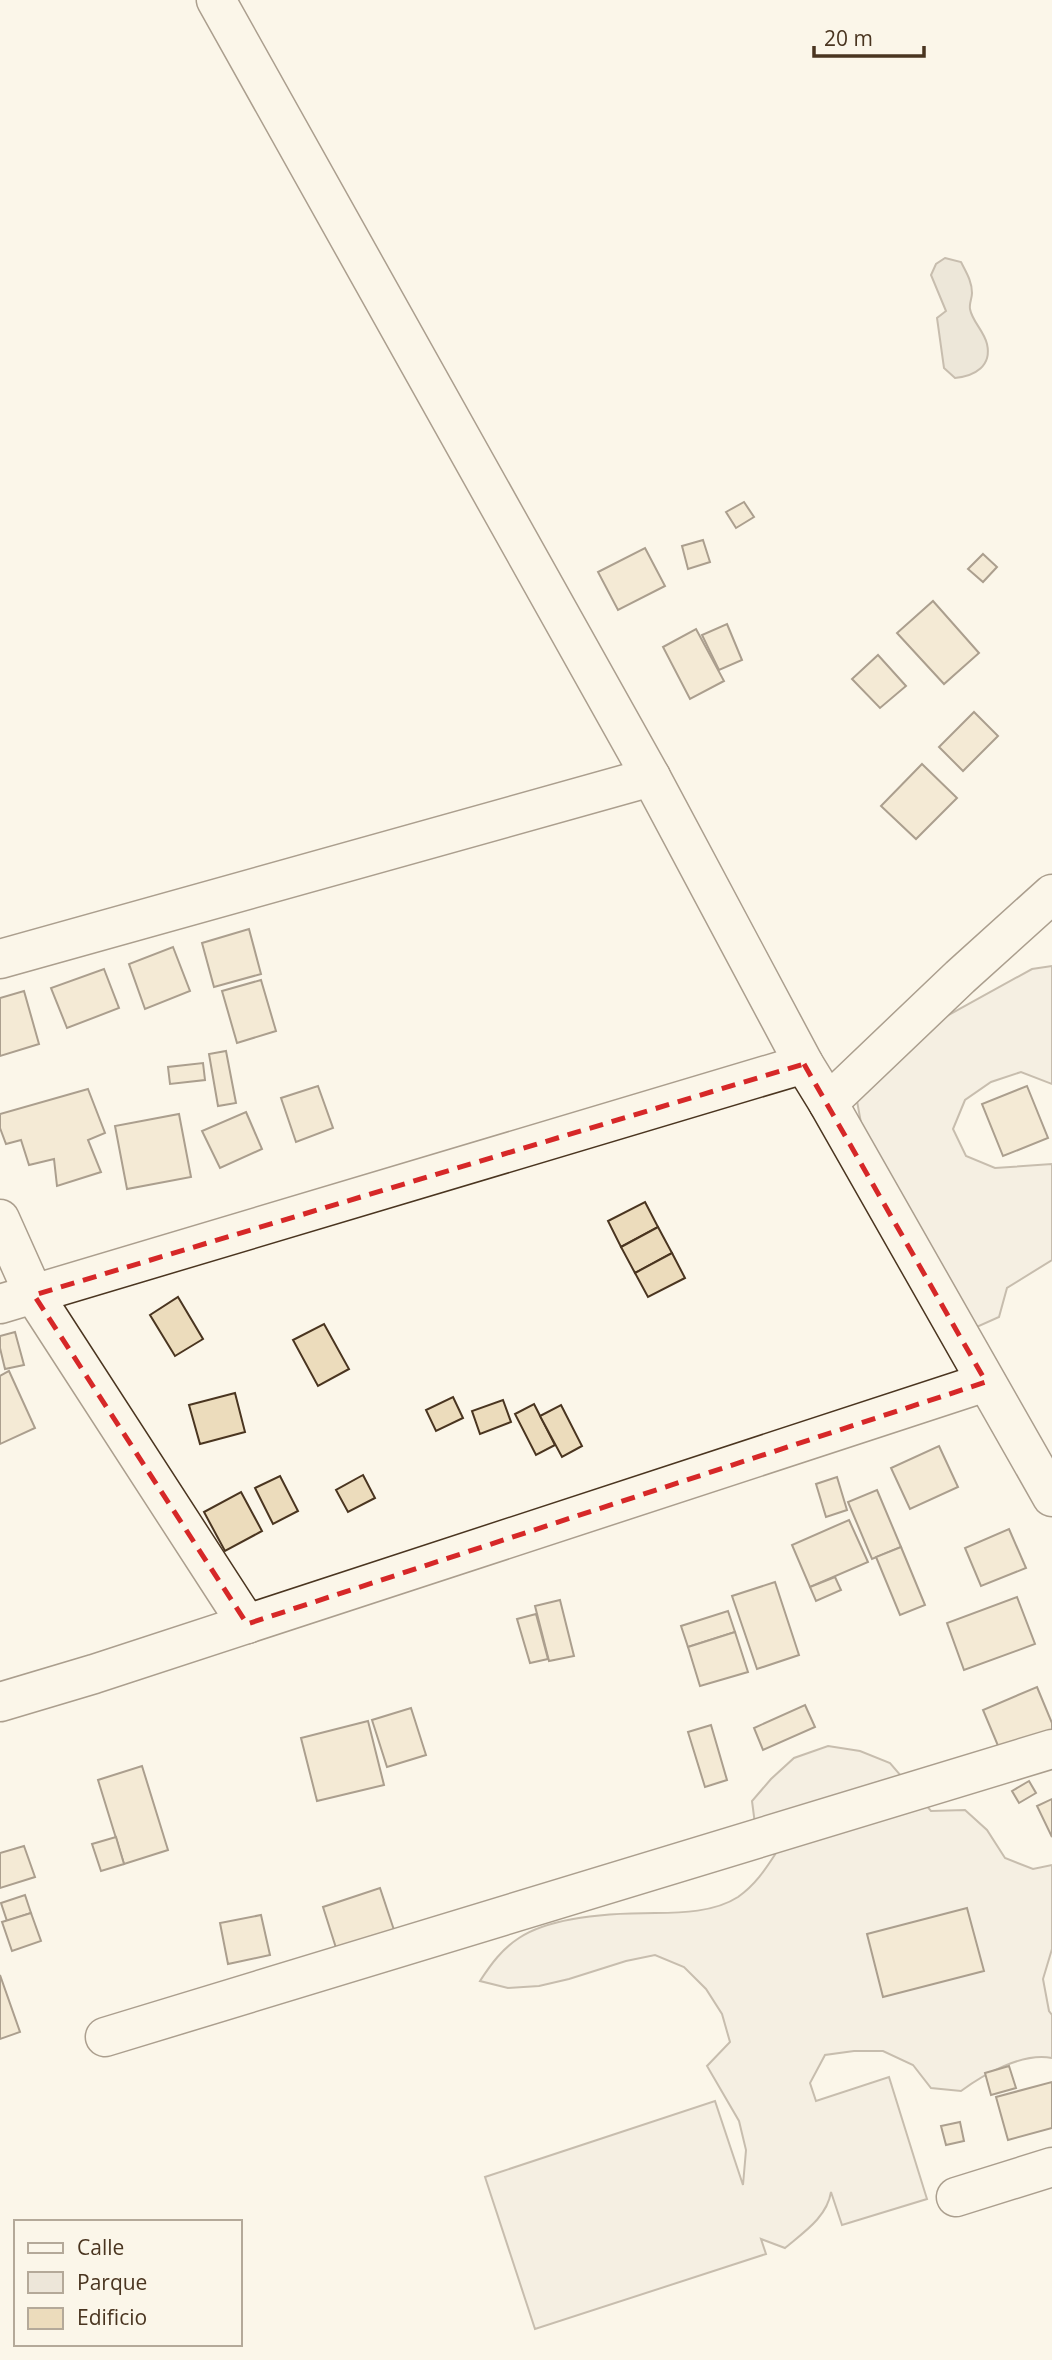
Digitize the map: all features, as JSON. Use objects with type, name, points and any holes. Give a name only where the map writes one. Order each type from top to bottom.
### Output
[{"type":"street","points":[[216,0],[651,777],[804,1064],[1052,1497]]},
{"type":"street","points":[[0,959],[651,777]]},
{"type":"street","points":[[828,1102],[960,976],[1052,894]]},
{"type":"street","points":[[17,1299],[804,1064]]},
{"type":"street","points":[[0,1219],[17,1299],[247,1624]]},
{"type":"street","points":[[0,1702],[94,1674],[986,1382]]},
{"type":"street","points":[[105,2037],[1052,1749]]},
{"type":"street","points":[[956,2197],[1052,2167]]},
{"type":"highlighted area","points":[[804,1064],[986,1382],[247,1624],[34,1295]]},
{"type":"green space","points":[[1052,966],[1052,1084],[1021,1072],[991,1082],[965,1100],[953,1129],[966,1156],[995,1168],[1052,1164],[1052,1260],[1007,1288],[999,1317],[970,1330],[863,1134],[857,1101],[925,1028],[1032,969]]},
{"type":"green space","points":[[828,1746],[860,1751],[890,1763],[931,1811],[965,1810],[987,1830],[1005,1858],[1033,1869],[1052,1865],[1052,1949],[1043,1979],[1052,2015],[1052,2058],[1017,2061],[992,2072],[961,2091],[931,2088],[913,2065],[883,2051],[825,2055],[810,2083],[816,2101],[889,2077],[927,2199],[842,2225],[831,2192],[820,2216],[785,2248],[761,2239],[766,2254],[535,2329],[485,2177],[715,2101],[743,2185],[746,2150],[739,2121],[707,2066],[730,2042],[722,2014],[706,1989],[684,1967],[655,1955],[539,1986],[508,1988],[480,1981],[497,1957],[513,1942],[549,1925],[604,1915],[698,1911],[719,1906],[738,1897],[755,1882],[776,1853],[756,1832],[752,1801],[794,1758]]},
{"type":"shaded area","points":[[945,258],[961,262],[967,273],[972,289],[971,313],[985,339],[988,352],[984,364],[975,372],[955,378],[944,368],[937,318],[946,311],[931,275],[936,264]]},
{"type":"building","points":[[744,502],[754,517],[736,528],[726,512]]},
{"type":"building","points":[[703,540],[710,562],[688,569],[682,546]]},
{"type":"building","points":[[645,548],[665,586],[618,610],[598,572]]},
{"type":"building","points":[[983,554],[997,567],[983,582],[968,569]]},
{"type":"building","points":[[933,601],[979,653],[944,684],[897,633]]},
{"type":"building","points":[[727,624],[742,660],[719,670],[702,635]]},
{"type":"building","points":[[696,629],[724,681],[690,699],[663,647]]},
{"type":"building","points":[[878,655],[906,686],[880,708],[852,679]]},
{"type":"building","points":[[974,712],[998,736],[963,771],[939,747]]},
{"type":"building","points":[[922,764],[957,798],[916,839],[881,806]]},
{"type":"building","points":[[249,929],[261,974],[214,987],[202,943]]},
{"type":"building","points":[[173,947],[190,991],[145,1009],[129,964]]},
{"type":"building","points":[[104,969],[119,1008],[67,1028],[51,988]]},
{"type":"building","points":[[261,980],[276,1031],[237,1043],[222,991]]},
{"type":"building","points":[[24,991],[39,1044],[0,1056],[0,998]]},
{"type":"building","points":[[226,1051],[236,1103],[218,1106],[209,1054]]},
{"type":"building","points":[[203,1063],[205,1080],[170,1084],[168,1067]]},
{"type":"building","points":[[318,1086],[333,1128],[296,1142],[281,1098]]},
{"type":"building","points":[[1027,1086],[1048,1138],[1003,1156],[982,1104]]},
{"type":"building","points":[[88,1089],[105,1133],[88,1140],[101,1172],[57,1186],[54,1159],[29,1165],[21,1140],[6,1144],[0,1128],[0,1114]]},
{"type":"building","points":[[246,1112],[262,1149],[220,1168],[202,1131]]},
{"type":"building","points":[[179,1114],[191,1177],[127,1189],[115,1126]]},
{"type":"building","points":[[645,1202],[658,1227],[621,1247],[608,1221]]},
{"type":"building","points":[[658,1227],[672,1253],[635,1273],[621,1247]]},
{"type":"building","points":[[672,1253],[685,1278],[648,1297],[635,1273]]},
{"type":"building","points":[[178,1297],[203,1339],[175,1356],[150,1315]]},
{"type":"building","points":[[324,1324],[349,1369],[318,1386],[293,1340]]},
{"type":"building","points":[[15,1332],[24,1365],[5,1369],[0,1336]]},
{"type":"building","points":[[9,1371],[35,1428],[0,1444],[0,1376]]},
{"type":"building","points":[[235,1393],[245,1432],[200,1444],[189,1405]]},
{"type":"building","points":[[453,1397],[463,1418],[436,1431],[426,1410]]},
{"type":"building","points":[[503,1400],[511,1422],[480,1434],[472,1411]]},
{"type":"building","points":[[534,1404],[555,1445],[536,1455],[515,1414]]},
{"type":"building","points":[[561,1405],[582,1446],[562,1457],[540,1416]]},
{"type":"building","points":[[939,1446],[958,1487],[910,1509],[891,1468]]},
{"type":"building","points":[[363,1475],[375,1498],[348,1512],[336,1490]]},
{"type":"building","points":[[280,1476],[298,1511],[273,1524],[255,1488]]},
{"type":"building","points":[[837,1477],[847,1510],[826,1517],[816,1484]]},
{"type":"building","points":[[877,1490],[901,1547],[872,1559],[848,1502]]},
{"type":"building","points":[[241,1492],[262,1531],[225,1551],[204,1512]]},
{"type":"building","points":[[849,1520],[868,1562],[810,1587],[792,1545]]},
{"type":"building","points":[[1009,1529],[1026,1568],[981,1586],[965,1548]]},
{"type":"building","points":[[901,1547],[925,1605],[900,1615],[876,1557]]},
{"type":"building","points":[[835,1577],[841,1590],[816,1601],[810,1587]]},
{"type":"building","points":[[775,1582],[799,1655],[757,1669],[732,1596]]},
{"type":"building","points":[[1017,1597],[1035,1644],[964,1670],[947,1623]]},
{"type":"building","points":[[560,1600],[574,1656],[549,1661],[535,1606]]},
{"type":"building","points":[[728,1611],[735,1632],[688,1647],[681,1626]]},
{"type":"building","points":[[536,1614],[548,1659],[530,1663],[517,1619]]},
{"type":"building","points":[[735,1632],[748,1672],[700,1686],[688,1647]]},
{"type":"building","points":[[1037,1687],[1052,1723],[1052,1739],[1004,1760],[983,1710]]},
{"type":"building","points":[[805,1705],[815,1727],[763,1750],[754,1728]]},
{"type":"building","points":[[411,1708],[426,1755],[387,1767],[372,1720]]},
{"type":"building","points":[[368,1721],[384,1785],[317,1801],[301,1738]]},
{"type":"building","points":[[711,1725],[727,1780],[705,1787],[688,1732]]},
{"type":"building","points":[[142,1766],[168,1850],[124,1864],[98,1780]]},
{"type":"building","points":[[1029,1781],[1036,1793],[1019,1803],[1012,1791]]},
{"type":"building","points":[[1052,1799],[1052,1837],[1037,1806]]},
{"type":"building","points":[[116,1837],[124,1864],[101,1871],[92,1844]]},
{"type":"building","points":[[24,1846],[35,1877],[0,1888],[0,1853]]},
{"type":"building","points":[[380,1888],[395,1933],[337,1951],[323,1907]]},
{"type":"building","points":[[25,1895],[31,1913],[7,1921],[1,1903]]},
{"type":"building","points":[[967,1908],[984,1971],[883,1997],[867,1934]]},
{"type":"building","points":[[31,1913],[41,1941],[12,1951],[2,1922]]},
{"type":"building","points":[[261,1915],[270,1955],[228,1964],[220,1923]]},
{"type":"building","points":[[0,1975],[20,2032],[0,2039]]},
{"type":"building","points":[[1009,2066],[1016,2088],[991,2095],[985,2073]]},
{"type":"building","points":[[1052,2082],[1052,2128],[1008,2140],[996,2097]]},
{"type":"building","points":[[960,2122],[964,2141],[946,2145],[941,2126]]}]
